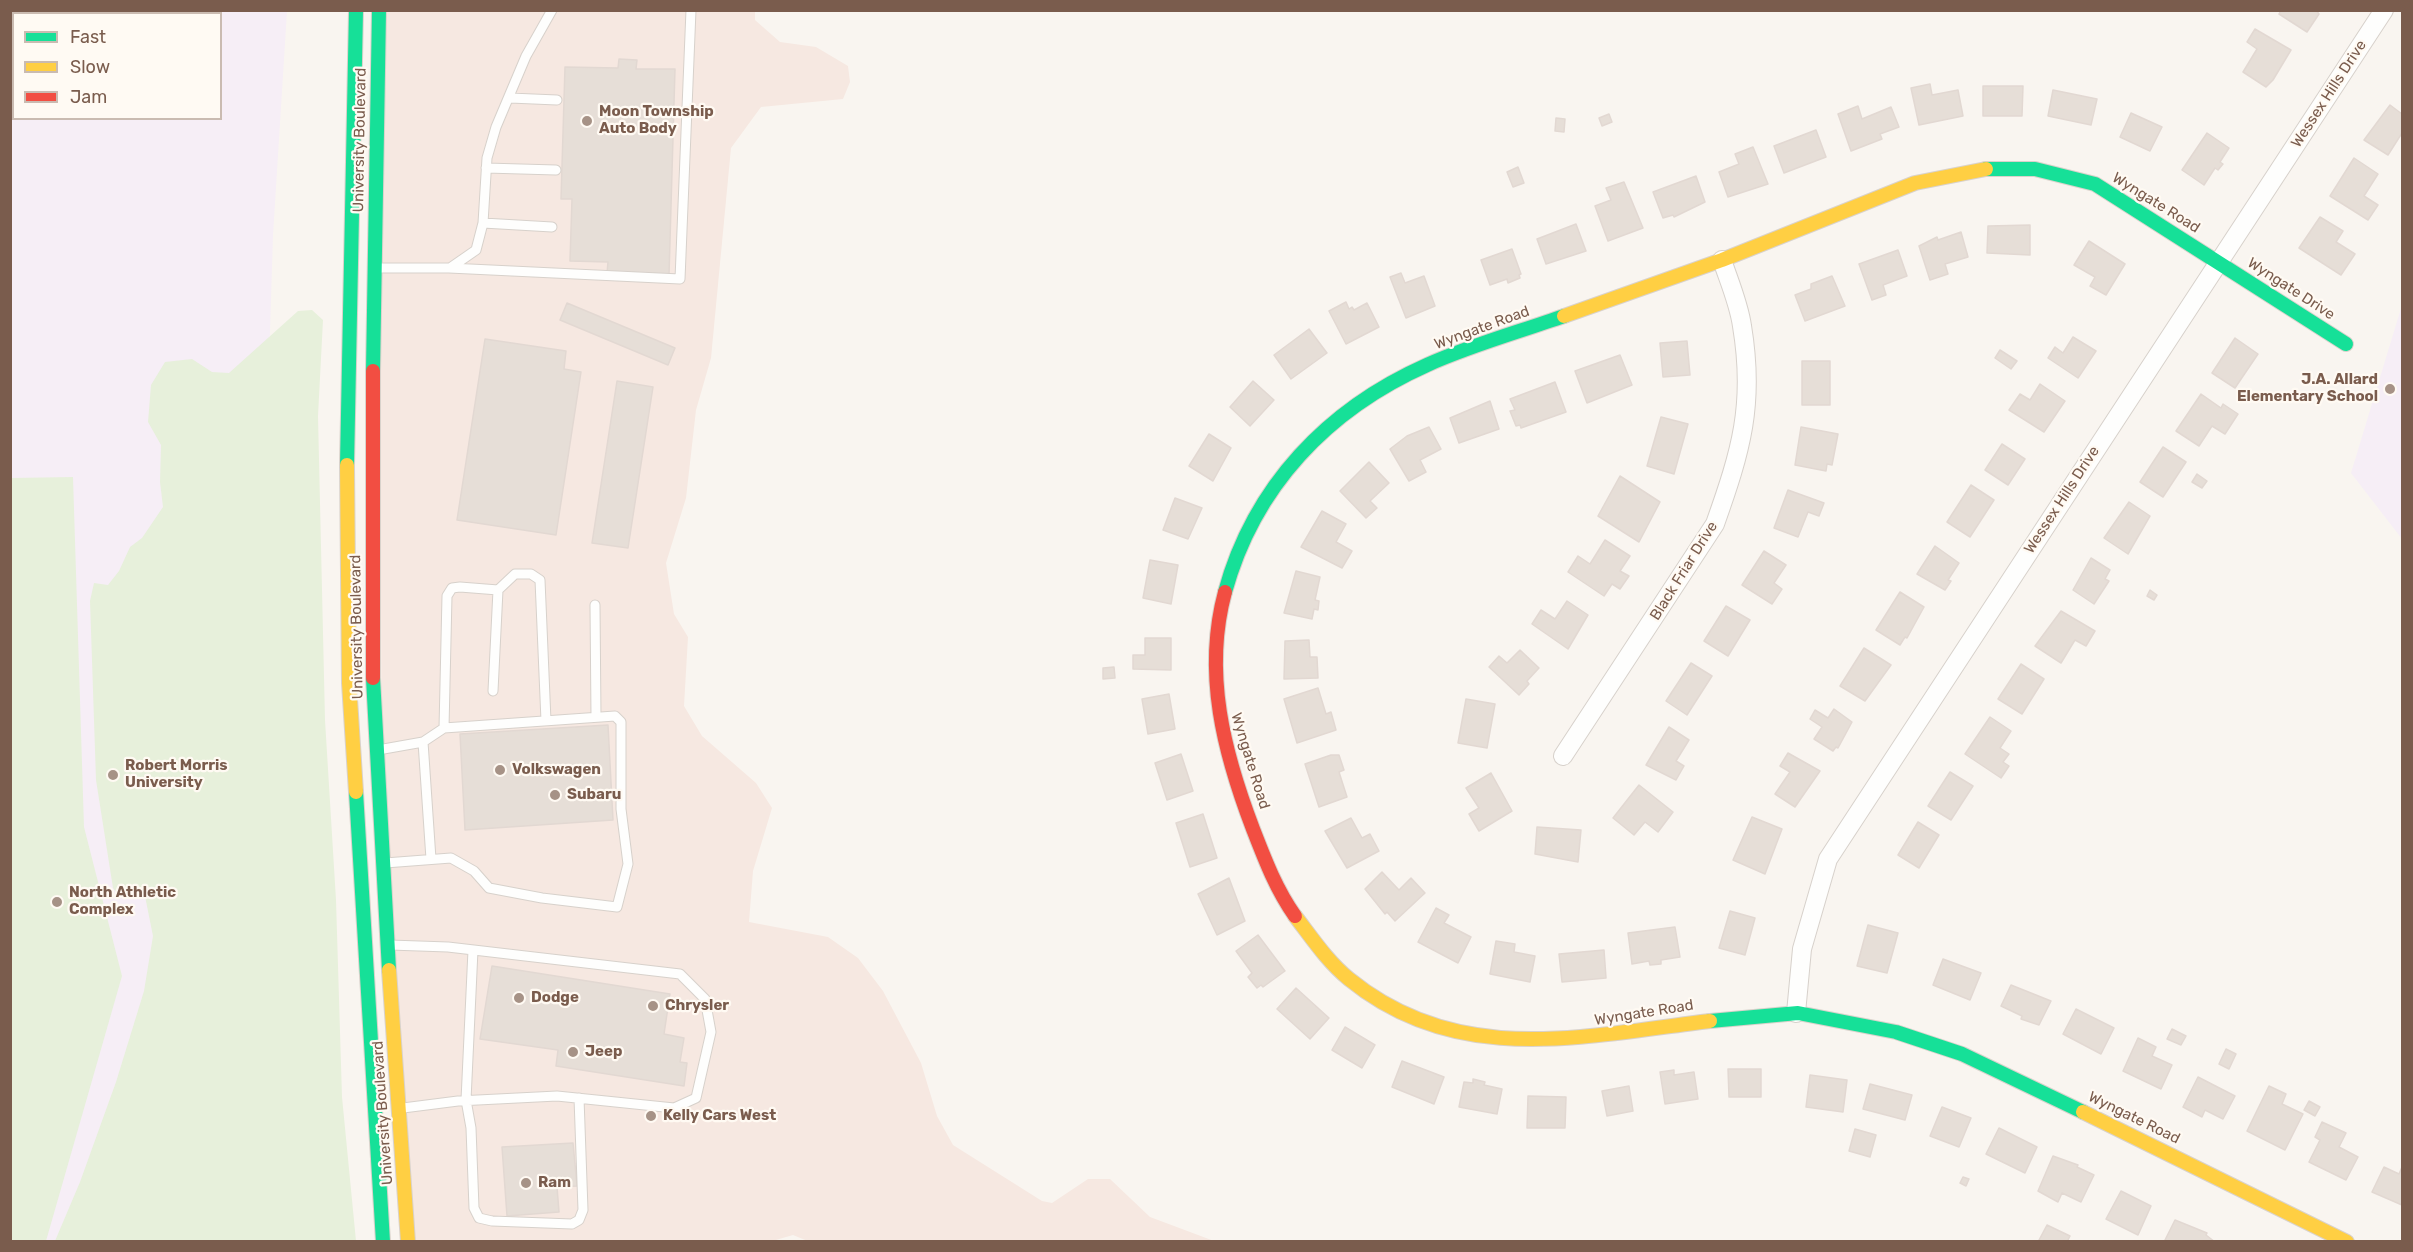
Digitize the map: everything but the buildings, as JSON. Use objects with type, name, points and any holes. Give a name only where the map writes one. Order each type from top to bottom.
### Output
[{"type":"street","name":"University Boulevard","points":[[356,10],[347,483],[348,661],[382,863],[388,945],[383,1242]]},
{"type":"street","name":"University Boulevard","points":[[379,10],[371,476],[364,751],[358,863],[364,948],[408,1242]]},
{"type":"street","name":"Wessex Hills Drive","points":[[1796,1013],[1802,949],[1828,859],[2384,10]]},
{"type":"street","name":"Wyngate Road","points":[[2218,262],[2095,184],[2035,170],[1978,169],[1916,183],[1722,260],[1401,376],[1333,421],[1303,448],[1277,479],[1242,534],[1219,608],[1214,679],[1219,723],[1244,805],[1276,886],[1317,946],[1350,980],[1388,1004],[1432,1024],[1479,1035],[1532,1040],[1587,1038],[1694,1021],[1796,1013],[1906,1034],[1962,1055],[2347,1242]]},
{"type":"street","name":"Black Friar Drive","points":[[1563,756],[1715,524],[1725,498],[1742,444],[1749,394],[1742,324],[1722,260]]},
{"type":"street","name":"Wyngate Drive","points":[[2218,262],[2346,344]]},
{"type":"lane","points":[[450,268],[476,250],[483,223],[486,168],[496,127],[526,56],[552,10]]},
{"type":"lane","points":[[375,268],[450,268],[680,279],[691,10]]},
{"type":"lane","points":[[510,98],[557,100]]},
{"type":"lane","points":[[486,168],[556,170]]},
{"type":"lane","points":[[483,223],[552,227]]},
{"type":"lane","points":[[493,692],[498,591],[515,574],[531,574],[540,580],[546,721]]},
{"type":"lane","points":[[444,728],[447,596],[452,588],[460,587],[498,591]]},
{"type":"lane","points":[[595,605],[596,717]]},
{"type":"lane","points":[[358,863],[451,858],[474,871],[489,888],[542,898],[617,907],[628,864],[621,809],[621,722],[615,716],[444,728],[423,742],[364,751]]},
{"type":"lane","points":[[423,742],[431,859]]},
{"type":"lane","points":[[364,948],[388,945],[473,950],[680,974],[705,999],[711,1032],[696,1098],[674,1108],[557,1096],[466,1100],[387,1110]]},
{"type":"lane","points":[[473,950],[466,1100],[471,1128],[474,1208],[479,1218],[492,1221],[572,1224],[579,1220],[583,1210],[579,1098]]},
{"type":"shaded area","name":"Robert Morris University","points":[[10,11],[287,11],[273,235],[262,589],[78,1241],[11,1241]]},
{"type":"shaded area","points":[[379,11],[755,11],[755,20],[780,42],[816,47],[848,66],[850,82],[843,99],[761,107],[731,148],[711,358],[696,410],[686,498],[666,563],[674,614],[688,637],[684,706],[702,736],[756,783],[772,808],[753,871],[749,922],[828,937],[858,958],[883,991],[921,1063],[937,1116],[953,1145],[1042,1201],[1052,1203],[1088,1179],[1110,1179],[1150,1217],[1214,1241],[810,1242],[793,1235],[769,1242],[408,1241],[382,865]]},
{"type":"shaded area","name":"J.A. Allard Elementary School","points":[[2402,305],[2402,539],[2351,473]]},
{"type":"green space","points":[[312,310],[323,320],[318,416],[325,720],[336,900],[342,1097],[356,1241],[55,1241],[80,1182],[116,1082],[144,991],[153,936],[145,896],[131,893],[119,896],[113,888],[96,780],[90,601],[94,583],[108,585],[119,571],[130,547],[142,538],[163,507],[160,482],[161,445],[148,422],[151,385],[165,362],[192,359],[212,372],[229,373],[298,311]]},
{"type":"green space","name":"North Athletic Complex","points":[[73,477],[84,827],[122,976],[46,1241],[11,1241],[11,478]]},
{"type":"traffic: fast","points":[[347,465],[356,10]]},
{"type":"traffic: fast","points":[[373,371],[379,10]]},
{"type":"traffic: fast","points":[[1986,169],[2035,169],[2095,184],[2346,344]]},
{"type":"traffic: fast","points":[[1225,592],[1238,554],[1255,518],[1276,485],[1300,455],[1327,428],[1358,404],[1391,383],[1427,365],[1564,316]]},
{"type":"traffic: fast","points":[[373,678],[389,970]]},
{"type":"traffic: fast","points":[[356,792],[383,1242]]},
{"type":"traffic: fast","points":[[1710,1021],[1798,1013],[1896,1032],[1962,1054],[2083,1112]]},
{"type":"traffic: slow","points":[[1564,316],[1722,260],[1915,183],[1986,169]]},
{"type":"traffic: slow","points":[[347,465],[349,683],[356,792]]},
{"type":"traffic: slow","points":[[1295,916],[1327,957],[1349,979],[1391,1007],[1434,1025],[1478,1035],[1523,1039],[1569,1038],[1710,1021]]},
{"type":"traffic: slow","points":[[389,970],[408,1242]]},
{"type":"traffic: slow","points":[[2083,1112],[2347,1242]]},
{"type":"traffic: jam","points":[[373,371],[373,678]]},
{"type":"traffic: jam","points":[[1225,592],[1216,653],[1220,712],[1226,742],[1233,771],[1262,852],[1295,916]]},
{"type":"place","name":"Moon Township Auto Body","points":[[587,121]]},
{"type":"place","name":"J.A. Allard Elementary School","points":[[2390,389]]},
{"type":"place","name":"Volkswagen","points":[[500,770]]},
{"type":"place","name":"Robert Morris University","points":[[113,775]]},
{"type":"place","name":"Subaru","points":[[555,795]]},
{"type":"place","name":"North Athletic Complex","points":[[57,902]]},
{"type":"place","name":"Dodge","points":[[519,998]]},
{"type":"place","name":"Chrysler","points":[[653,1006]]},
{"type":"place","name":"Jeep","points":[[573,1052]]},
{"type":"place","name":"Kelly Cars West","points":[[651,1116]]},
{"type":"place","name":"Ram","points":[[526,1183]]}]
